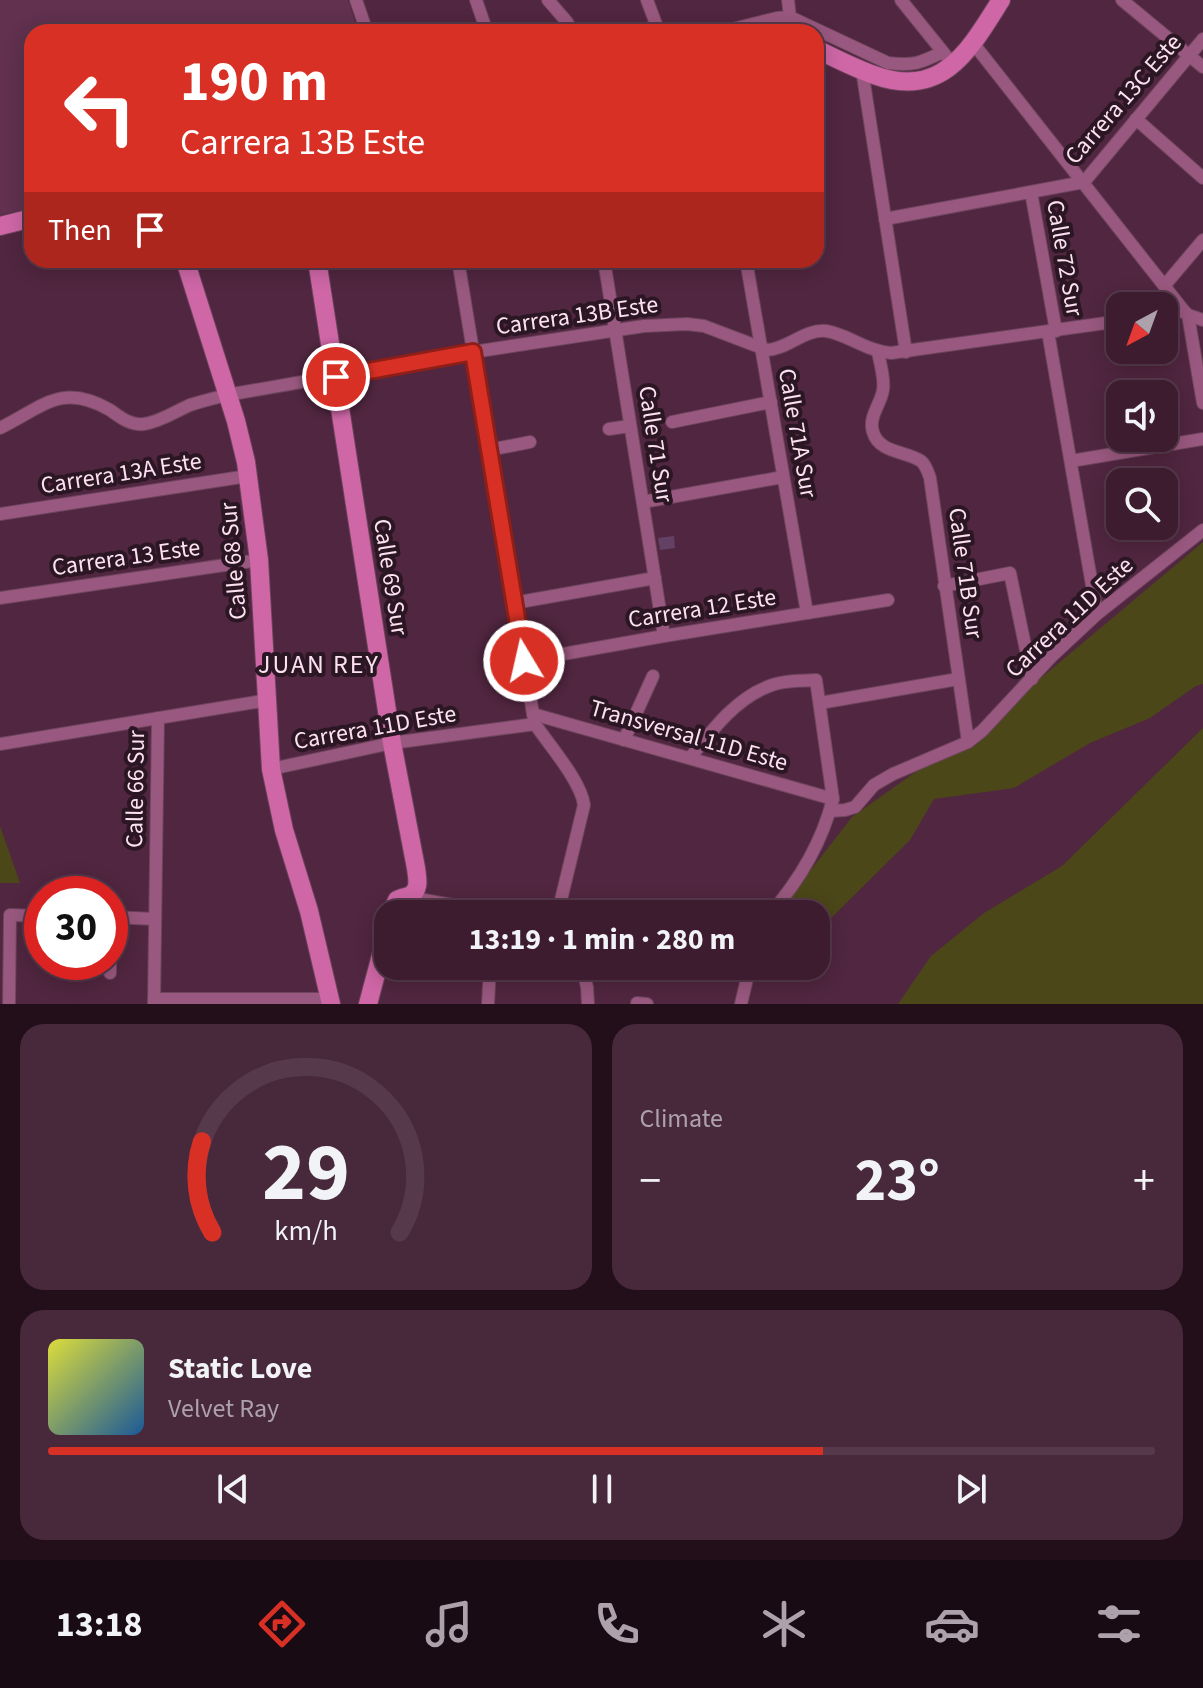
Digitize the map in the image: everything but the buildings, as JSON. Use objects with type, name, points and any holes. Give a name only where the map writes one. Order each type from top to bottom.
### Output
[{"type":"street","points":[[356,0],[364,24]]},
{"type":"street","points":[[476,0],[484,24]]},
{"type":"street","points":[[548,0],[569,24]]},
{"type":"street","points":[[647,0],[656,24]]},
{"type":"street","points":[[788,0],[790,17]]},
{"type":"street","points":[[901,0],[948,59]]},
{"type":"street","points":[[824,33],[888,63],[903,65],[948,59],[973,43],[1001,0]]},
{"type":"street","points":[[1122,0],[1203,67]]},
{"type":"street","points":[[753,24],[790,17],[805,24]]},
{"type":"street","name":"Carrera 13C Este","points":[[885,219],[1084,182],[1203,39]]},
{"type":"street","points":[[973,43],[1186,313],[1203,403]]},
{"type":"street","points":[[824,53],[891,80],[908,81],[938,74],[948,59]]},
{"type":"street","points":[[862,70],[906,352]]},
{"type":"street","points":[[1136,119],[1203,178]]},
{"type":"street","name":"Calle 72 Sur","points":[[1031,192],[1097,614]]},
{"type":"street","points":[[0,226],[24,220]]},
{"type":"street","points":[[1165,285],[1203,240]]},
{"type":"street","name":"Calle 68 Sur","points":[[187,268],[243,444],[259,560],[271,769],[330,1002]]},
{"type":"street","name":"Calle 69 Sur","points":[[318,268],[392,743],[417,883],[415,891],[407,897]]},
{"type":"street","points":[[459,268],[534,719],[584,799],[561,900]]},
{"type":"street","name":"Calle 71 Sur","points":[[605,268],[664,636]]},
{"type":"street","name":"Calle 71A Sur","points":[[747,268],[807,613]]},
{"type":"street","points":[[1178,313],[1186,313],[1203,320]]},
{"type":"street","points":[[761,349],[774,349],[815,332],[828,331],[878,352],[906,352],[1106,323]]},
{"type":"street","name":"Carrera 13B Este","points":[[0,428],[43,404],[66,397],[90,400],[123,419],[143,425],[195,403],[227,395],[644,326],[704,326],[761,349]]},
{"type":"street","name":"Calle 71B Sur","points":[[878,352],[884,389],[871,424],[873,434],[888,449],[921,461],[930,478],[968,742]]},
{"type":"street","points":[[672,422],[771,402]]},
{"type":"street","points":[[609,429],[630,426]]},
{"type":"street","points":[[1071,461],[1203,439]]},
{"type":"street","points":[[489,450],[530,442]]},
{"type":"street","name":"Carrera 13A Este","points":[[0,514],[248,476]]},
{"type":"street","points":[[643,502],[783,477]]},
{"type":"street","name":"Carrera 11D Este","points":[[832,805],[845,810],[855,807],[874,785],[893,774],[968,742],[1097,614],[1203,530]]},
{"type":"street","name":"Carrera 13 Este","points":[[0,598],[259,560]]},
{"type":"street","points":[[944,586],[1010,573],[1032,679]]},
{"type":"street","points":[[514,603],[655,578]]},
{"type":"street","name":"Carrera 12 Este","points":[[524,661],[888,600]]},
{"type":"street","points":[[624,740],[653,676]]},
{"type":"street","points":[[820,703],[958,679]]},
{"type":"street","points":[[690,758],[716,725],[747,698],[768,686],[816,680],[832,805],[812,853],[782,900]]},
{"type":"street","points":[[0,744],[268,700]]},
{"type":"street","name":"Calle 66 Sur","points":[[154,1002],[158,718]]},
{"type":"street","name":"Carrera 11D Este","points":[[271,769],[392,743],[534,719]]},
{"type":"street","name":"Transversal 11D Este","points":[[534,719],[690,758],[832,805]]},
{"type":"street","points":[[397,900],[407,897],[424,900]]},
{"type":"street","points":[[9,1004],[10,915],[24,915]]},
{"type":"street","points":[[128,918],[155,919]]},
{"type":"street","points":[[368,1004],[374,980]]},
{"type":"street","points":[[488,1004],[489,980]]},
{"type":"street","points":[[585,980],[588,1004]]},
{"type":"street","points":[[741,1004],[747,980]]},
{"type":"street","points":[[154,1002],[330,1002]]},
{"type":"shaded area","points":[[0,0],[348,0],[356,24],[24,24],[24,210],[0,215]]},
{"type":"shaded area","points":[[1203,542],[1203,684],[1150,718],[1090,743],[1014,788],[934,799],[910,840],[830,919],[830,900],[788,900],[852,817],[917,771],[976,743],[1035,683]]},
{"type":"shaded area","points":[[1203,728],[1203,1004],[898,1004],[931,956],[984,913],[1062,866]]},
{"type":"shaded area","points":[[0,826],[20,883],[0,883]]},
{"type":"district","name":"JUAN REY","points":[[319,664]]},
{"type":"route","points":[[336,377],[473,352],[524,661]]}]
